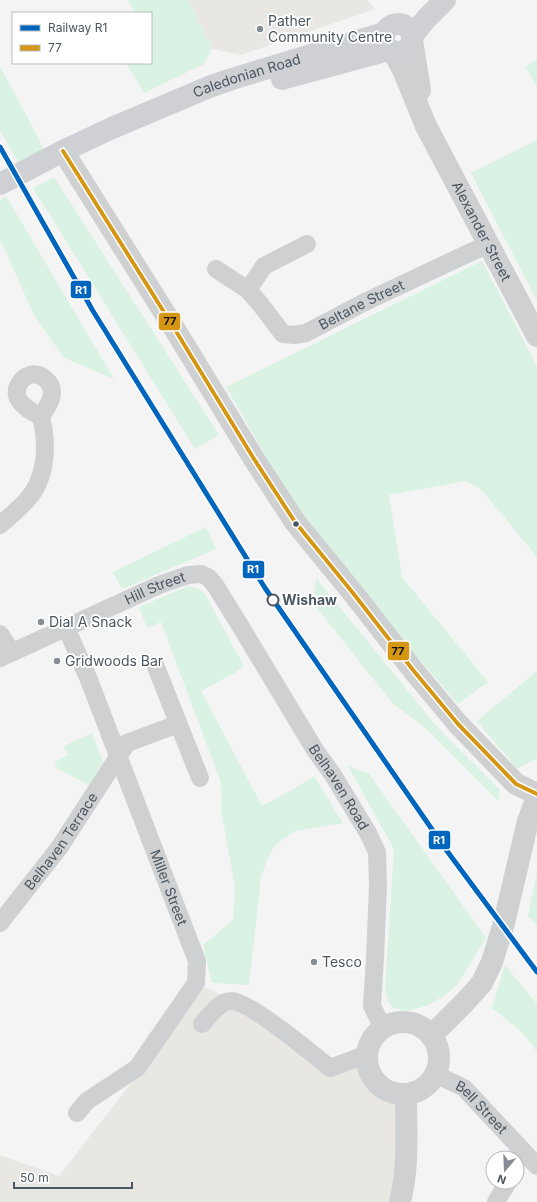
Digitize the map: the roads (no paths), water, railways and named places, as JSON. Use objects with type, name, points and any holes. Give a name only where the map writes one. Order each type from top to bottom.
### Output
[{"type":"main road","name":"Caledonian Road","points":[[0,184],[63,151],[112,128],[158,110],[228,94],[398,39],[427,0]]},
{"type":"main road","points":[[398,39],[427,18],[445,0]]},
{"type":"street","name":"Alexander Street","points":[[398,39],[426,126],[537,336]]},
{"type":"street","points":[[63,151],[294,522],[458,724],[516,784],[537,796],[528,821],[504,923],[492,962],[482,983],[431,1036]]},
{"type":"street","points":[[248,290],[264,266],[307,244]]},
{"type":"street","name":"Beltane Street","points":[[216,269],[248,290],[283,334],[294,335],[306,333],[365,302],[489,244]]},
{"type":"street","points":[[0,525],[28,500],[37,487],[44,469],[45,450],[41,417]]},
{"type":"street","name":"Hill Street","points":[[6,655],[159,585],[188,575],[201,574]]},
{"type":"street","name":"Belhaven Road","points":[[201,574],[208,577],[230,609],[315,750],[368,833],[377,852],[378,885],[372,1006],[383,1028]]},
{"type":"street","name":"Miller Street","points":[[66,627],[89,680],[197,961],[196,983],[137,1068],[87,1101],[77,1113]]},
{"type":"street","points":[[0,634],[6,655]]},
{"type":"street","points":[[156,667],[200,778]]},
{"type":"street","name":"Belhaven Terrace","points":[[0,922],[59,848],[127,743],[178,724]]},
{"type":"street","points":[[202,1024],[221,1004],[230,1001],[242,1003],[258,1013],[330,1068],[368,1054]]},
{"type":"street","points":[[404,1022],[424,1028],[431,1036],[439,1054],[438,1064],[435,1074],[426,1085],[406,1094],[397,1093],[381,1086],[375,1079],[370,1072],[368,1063],[369,1046],[377,1033],[383,1028],[404,1022]]},
{"type":"street","name":"Bell Street","points":[[435,1074],[464,1088],[514,1150]]},
{"type":"street","points":[[400,1202],[404,1189],[406,1153],[406,1094]]},
{"type":"street","name":"Bell Street","points":[[525,1160],[537,1166]]},
{"type":"street","points":[[496,1202],[503,1190]]},
{"type":"rail line","name":"R1","points":[[0,147],[93,311],[265,588],[447,851],[537,972]]},
{"type":"place","name":"Pather Community Centre","points":[[260,29]]},
{"type":"place","name":"Wishaw","points":[[273,600]]},
{"type":"place","name":"Dial A Snack","points":[[41,622]]},
{"type":"place","name":"Gridwoods Bar","points":[[57,661]]},
{"type":"place","name":"Tesco","points":[[314,962]]}]
